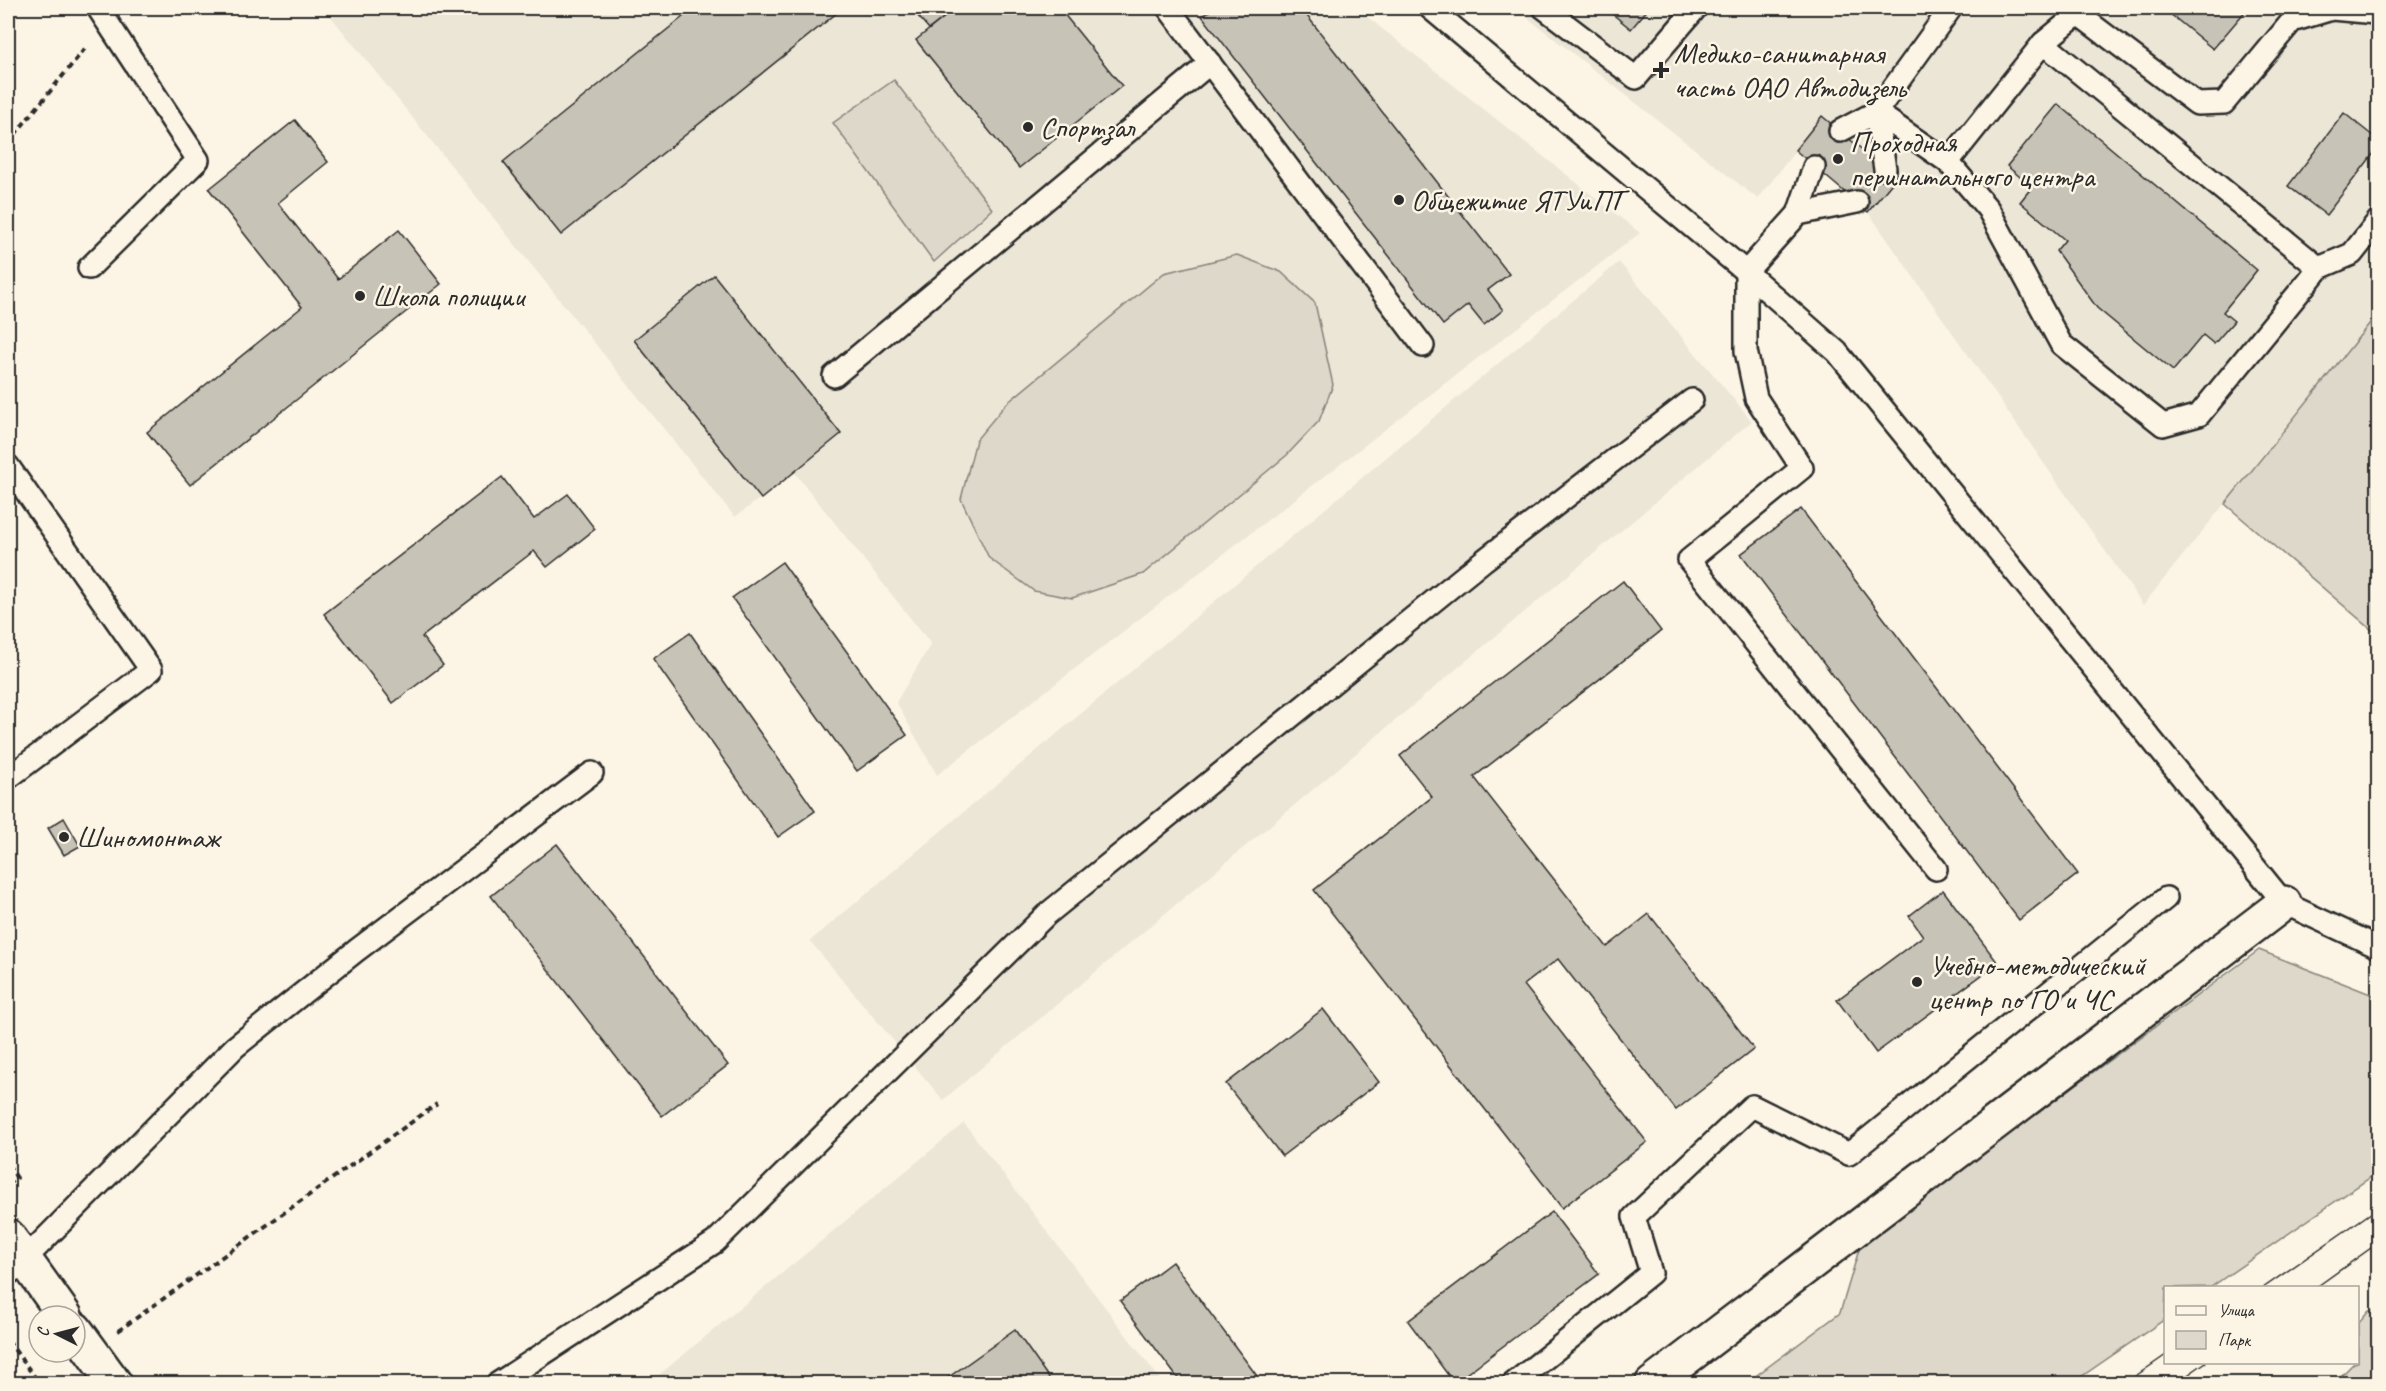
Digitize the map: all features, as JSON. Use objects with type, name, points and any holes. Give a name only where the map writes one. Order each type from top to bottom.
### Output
[{"type":"street","points":[[1652,1383],[2284,903]]},
{"type":"street","points":[[13,1257],[54,1304]]},
{"type":"street","points":[[87,1345],[115,1383]]},
{"type":"lane","points":[[1168,8],[1423,346]]},
{"type":"lane","points":[[1430,8],[1746,272],[1837,352],[2284,903],[2379,947]]},
{"type":"lane","points":[[1544,8],[1636,78],[1696,8]]},
{"type":"lane","points":[[1840,131],[1876,112],[1951,8]]},
{"type":"lane","points":[[1948,162],[2043,43],[2078,14],[2197,104],[2224,103],[2292,21],[2332,9],[2376,13],[2379,16]]},
{"type":"lane","points":[[89,268],[198,160],[103,15]]},
{"type":"lane","points":[[2043,43],[2319,268]]},
{"type":"lane","points":[[834,376],[1210,63]]},
{"type":"lane","points":[[1876,112],[1948,162],[1988,209],[2061,344],[2163,425],[2199,415],[2319,268],[2352,254],[2379,221]]},
{"type":"lane","points":[[1876,112],[1885,169]]},
{"type":"lane","points":[[1814,167],[1798,214],[1746,272],[1746,351],[1756,398],[1802,468],[1689,560],[1936,868]]},
{"type":"lane","points":[[1798,214],[1857,202]]},
{"type":"lane","points":[[498,1383],[715,1242],[1046,915],[1483,561],[1692,400]]},
{"type":"lane","points":[[8,466],[151,670],[8,778]]},
{"type":"lane","points":[[13,1257],[235,1047],[357,950],[592,773]]},
{"type":"lane","points":[[1513,1383],[1651,1273],[1634,1217],[1752,1106],[1849,1154],[2166,898]]},
{"type":"path","points":[[8,142],[70,65],[103,15]]},
{"type":"path","points":[[87,1337],[437,1104]]},
{"type":"path","points":[[8,1165],[17,1178],[8,1184]]},
{"type":"path","points":[[8,1341],[40,1383]]},
{"type":"shaded area","points":[[324,8],[1356,8],[1640,233],[937,775],[896,702],[931,644],[795,473],[735,517]]},
{"type":"shaded area","points":[[1515,8],[2378,8],[2378,313],[2143,605],[1868,212],[1795,151],[1758,199]]},
{"type":"shaded area","points":[[1619,262],[1752,421],[943,1100],[810,941]]},
{"type":"shaded area","points":[[964,1123],[1163,1383],[648,1384]]},
{"type":"green space","points":[[894,80],[992,209],[934,262],[833,123]]},
{"type":"green space","points":[[1237,255],[1281,272],[1315,303],[1333,385],[1319,421],[1287,455],[1143,574],[1072,598],[1034,591],[989,558],[961,499],[976,440],[1006,404],[1164,273]]},
{"type":"green space","points":[[2378,313],[2378,635],[2225,504]]},
{"type":"green space","points":[[2259,950],[2378,997],[2378,1172],[2212,1286],[2164,1286],[2164,1320],[2072,1383],[1745,1384],[1840,1313],[1861,1243]]},
{"type":"green space","points":[[2378,1310],[2378,1383],[2334,1383],[2353,1364],[2359,1364],[2359,1323],[2369,1311]]},
{"type":"building","points":[[694,8],[843,8],[561,235],[503,162]]},
{"type":"building","points":[[911,8],[956,8],[929,29]]},
{"type":"building","name":"Спортзал","points":[[956,8],[1059,8],[1122,86],[1019,168],[916,40]]},
{"type":"building","name":"Общежитие ЯТУиПТ","points":[[1214,8],[1301,8],[1509,274],[1488,290],[1503,310],[1484,325],[1468,305],[1443,325],[1202,16]]},
{"type":"building","points":[[1605,8],[1649,8],[1631,29]]},
{"type":"building","points":[[2163,8],[2248,8],[2213,49]]},
{"type":"building","points":[[2058,104],[2257,270],[2223,312],[2234,321],[2214,344],[2203,335],[2173,371],[2097,308],[2056,251],[2065,240],[2020,202],[2032,187],[2007,166]]},
{"type":"building","points":[[2344,113],[2378,140],[2378,148],[2326,215],[2288,186]]},
{"type":"building","name":"Проходная перинатального центра","points":[[1822,116],[1896,178],[1868,212],[1795,150]]},
{"type":"building","name":"Школа полиции","points":[[295,120],[328,162],[278,203],[338,279],[399,230],[441,284],[190,485],[147,432],[302,307],[209,189]]},
{"type":"building","points":[[714,275],[841,434],[761,499],[634,340]]},
{"type":"building","points":[[502,477],[534,519],[568,494],[595,529],[547,567],[534,551],[422,637],[443,665],[393,703],[324,614]]},
{"type":"building","points":[[1801,509],[2078,874],[2019,920],[1741,554]]},
{"type":"building","points":[[782,562],[907,735],[857,771],[732,598]]},
{"type":"building","points":[[1623,581],[1661,631],[1474,777],[1607,947],[1649,914],[1754,1049],[1676,1110],[1558,959],[1524,985],[1647,1142],[1562,1208],[1314,890],[1432,797],[1400,756]]},
{"type":"building","points":[[690,633],[815,811],[778,837],[653,659]]},
{"type":"building","name":"Шиномонтаж","points":[[64,818],[80,846],[64,855],[48,828]]},
{"type":"building","points":[[557,844],[728,1065],[662,1116],[491,896]]},
{"type":"building","name":"Учебно-методический центр по ГО и ЧС","points":[[1943,890],[1998,963],[1876,1053],[1837,1000],[1923,936],[1909,916]]},
{"type":"building","points":[[1323,1009],[1379,1082],[1282,1156],[1226,1084]]},
{"type":"building","points":[[1552,1212],[1599,1274],[1454,1383],[1408,1321]]},
{"type":"building","points":[[1172,1262],[1263,1384],[1182,1384],[1120,1301]]},
{"type":"building","points":[[1015,1330],[1053,1384],[939,1384]]},
{"type":"tram line","points":[[2266,1286],[2378,1208]]},
{"type":"tram line","points":[[2318,1286],[2378,1243]]},
{"type":"tram line","points":[[2124,1384],[2164,1356]]},
{"type":"tram line","points":[[2175,1384],[2203,1364]]},
{"type":"place","name":"Медико-санитарная часть ОАО Автодизель","points":[[1661,70]]},
{"type":"place","name":"Спортзал","points":[[1028,127]]},
{"type":"place","name":"Проходная перинатального центра","points":[[1838,159]]},
{"type":"place","name":"Общежитие ЯТУиПТ","points":[[1399,200]]},
{"type":"place","name":"Школа полиции","points":[[360,296]]},
{"type":"place","name":"Шиномонтаж","points":[[64,837]]},
{"type":"place","name":"Учебно-методический центр по ГО и ЧС","points":[[1917,982]]}]
